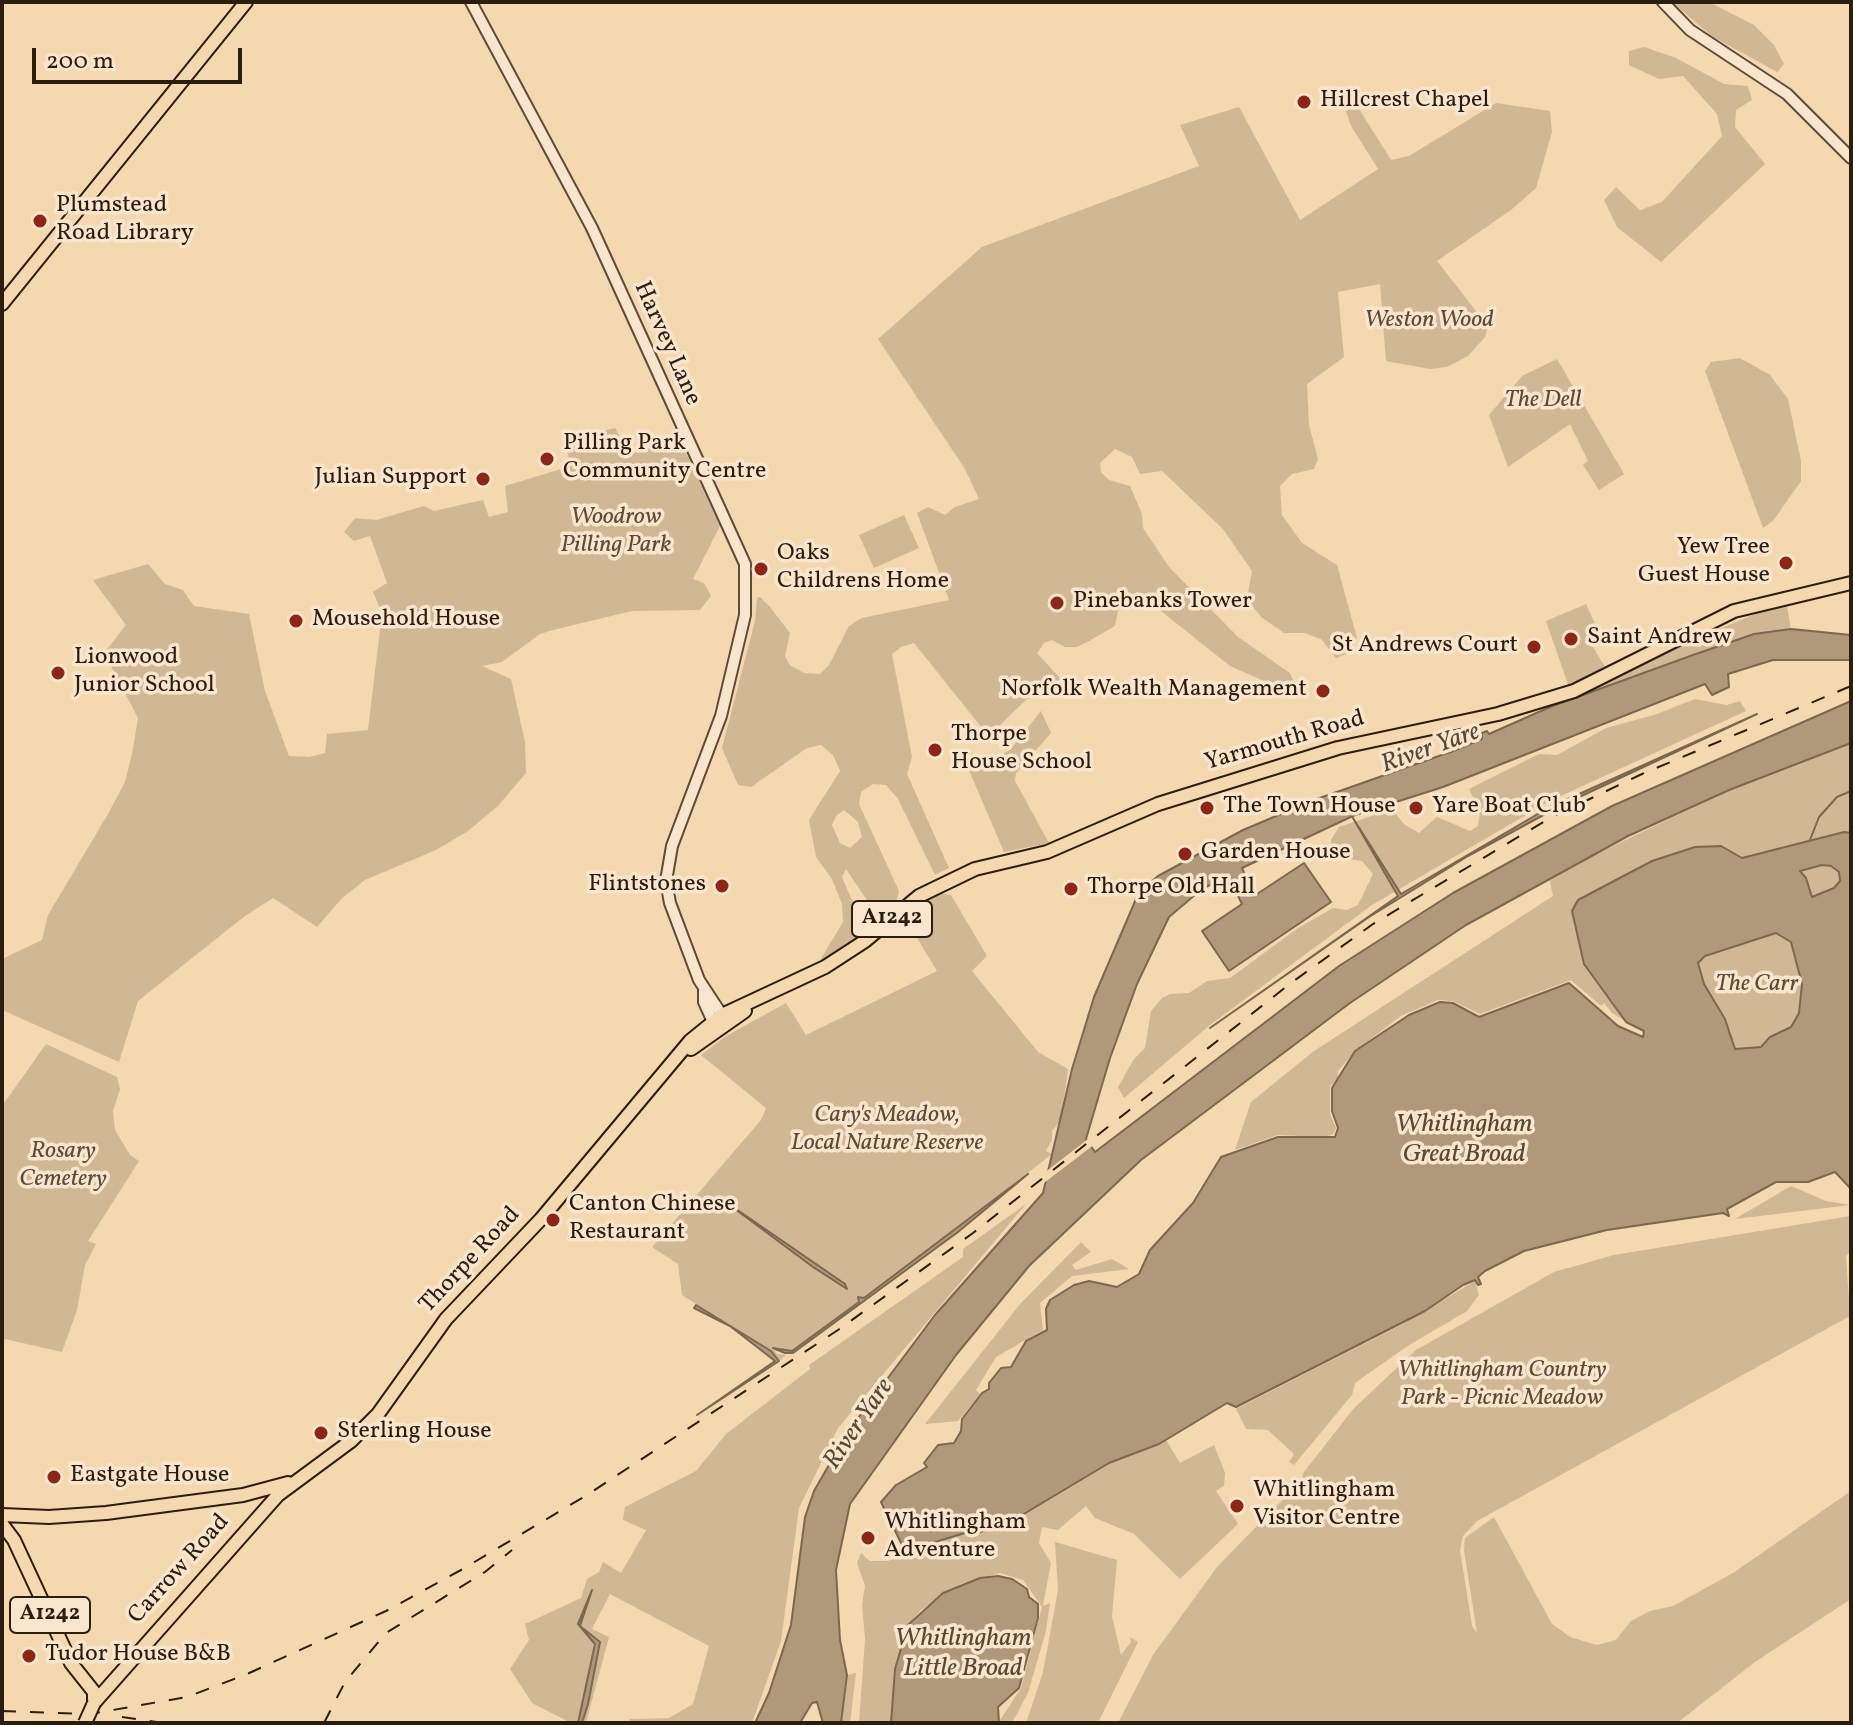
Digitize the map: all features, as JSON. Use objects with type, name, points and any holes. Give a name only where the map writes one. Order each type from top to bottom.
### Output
[{"type":"main road","points":[[2,304],[246,2]]},
{"type":"main road","name":"Yarmouth Road","points":[[720,1023],[756,1001],[825,967],[865,941],[919,896],[975,869],[1047,852],[1158,804],[1338,748],[1498,714],[1574,691],[1734,611],[1851,583]]},
{"type":"main road","name":"Thorpe Road","points":[[251,1524],[291,1483],[336,1453],[378,1414],[446,1319],[525,1238],[676,1060],[720,1023]]},
{"type":"main road","name":"Thorpe Road","points":[[2,1515],[93,1515],[243,1495],[291,1483]]},
{"type":"main road","points":[[243,1495],[256,1508],[251,1524]]},
{"type":"main road","name":"Thorpe Road","points":[[243,1495],[278,1495]]},
{"type":"main road","points":[[14,1540],[11,1523],[23,1516]]},
{"type":"main road","name":"A1242","points":[[2,1524],[14,1540],[71,1663],[97,1696]]},
{"type":"main road","name":"Carrow Road","points":[[85,1723],[97,1696],[251,1524]]},
{"type":"main road","points":[[84,1680],[99,1684],[112,1680]]},
{"type":"street","name":"Harvey Lane","points":[[471,2],[592,228],[745,564],[745,615],[721,716],[667,867],[670,903],[704,991],[704,1002],[720,1023]]},
{"type":"street","points":[[1663,2],[1690,30],[1787,94],[1851,158]]},
{"type":"green space","points":[[1672,2],[1709,2],[1754,25],[1774,45],[1784,64],[1777,72],[1713,37]]},
{"type":"green space","points":[[1644,47],[1676,58],[1724,84],[1748,86],[1752,100],[1736,110],[1735,127],[1765,164],[1661,262],[1617,227],[1604,200],[1616,187],[1640,210],[1662,202],[1722,136],[1717,114],[1683,76],[1659,79],[1629,65],[1629,51]]},
{"type":"green space","name":"Weston Wood","points":[[1496,103],[1550,111],[1552,132],[1536,188],[1511,210],[1437,261],[1488,327],[1485,337],[1468,356],[1447,367],[1430,369],[1386,361],[1380,284],[1338,292],[1344,357],[1307,384],[1309,425],[1318,459],[1314,469],[1292,474],[1280,486],[1282,515],[1302,543],[1337,565],[1357,638],[1349,653],[1336,658],[1321,639],[1304,633],[1284,633],[1261,617],[1247,599],[1252,571],[1223,529],[1162,471],[1140,474],[1132,457],[1115,449],[1100,463],[1101,472],[1109,480],[1130,486],[1142,514],[1143,528],[1169,567],[1238,637],[1290,673],[1300,697],[1230,666],[1137,592],[1119,606],[1115,626],[1089,641],[1077,647],[1065,647],[1052,640],[1044,643],[1037,653],[1060,678],[1055,689],[1044,697],[1027,699],[995,730],[986,733],[914,643],[901,647],[892,654],[912,757],[907,774],[949,868],[935,875],[898,799],[886,785],[873,784],[861,792],[859,804],[899,891],[896,903],[877,915],[846,869],[842,877],[859,917],[861,934],[819,962],[843,922],[842,904],[832,879],[816,857],[809,820],[840,771],[833,755],[821,745],[807,748],[751,787],[738,785],[722,748],[755,621],[757,598],[760,597],[770,607],[790,633],[785,656],[790,665],[804,673],[820,674],[829,665],[849,626],[862,618],[949,600],[917,513],[928,507],[945,515],[955,507],[979,499],[965,469],[878,339],[982,247],[1199,166],[1180,125],[1239,107],[1300,220],[1378,169],[1351,126],[1346,111],[1356,104],[1391,160],[1409,156]],"holes":[[[844,810],[858,822],[862,837],[850,848],[840,843],[832,825],[836,816]]]},
{"type":"green space","points":[[1740,358],[1770,375],[1788,399],[1801,461],[1801,481],[1773,521],[1763,528],[1705,371],[1711,362]]},
{"type":"green space","name":"The Dell","points":[[1557,359],[1624,474],[1599,490],[1583,465],[1588,461],[1570,424],[1508,467],[1489,415],[1522,376]]},
{"type":"green space","name":"Woodrow Pilling Park","points":[[615,428],[630,454],[679,438],[720,526],[693,579],[704,583],[711,596],[700,610],[632,611],[553,630],[540,634],[502,662],[482,666],[511,679],[525,742],[526,773],[498,806],[468,831],[436,850],[365,880],[342,898],[317,927],[273,898],[245,916],[138,1001],[119,1062],[2,1010],[2,959],[42,940],[48,915],[125,782],[132,754],[138,718],[104,653],[126,625],[93,580],[148,564],[165,584],[183,590],[194,606],[249,614],[265,691],[289,756],[309,757],[325,753],[327,734],[368,730],[382,613],[373,592],[387,583],[370,536],[354,541],[344,532],[355,518],[376,520],[424,506],[434,511],[483,500],[489,517],[508,512],[505,486],[571,466],[564,440]]},
{"type":"green space","points":[[904,515],[919,548],[874,568],[859,535]]},
{"type":"green space","points":[[1586,604],[1597,628],[1588,639],[1607,670],[1569,687],[1546,621]]},
{"type":"green space","points":[[1787,606],[1791,629],[1754,634],[1582,696],[1581,693],[1672,649],[1762,611]]},
{"type":"green space","points":[[1695,699],[1727,705],[1740,701],[1746,711],[1550,801],[1372,905],[1210,1025],[1124,1098],[1118,1087],[1134,1059],[1145,1048],[1151,1011],[1162,998],[1170,994],[1189,993],[1207,981],[1230,978],[1298,928],[1333,908],[1347,910],[1358,905],[1373,874],[1362,861],[1341,858],[1332,852],[1331,840],[1339,827],[1392,809],[1404,824],[1419,833],[1437,817],[1470,831],[1478,826],[1480,811],[1469,789],[1539,754],[1557,755],[1606,728],[1654,715]]},
{"type":"green space","points":[[1041,711],[1051,733],[1016,773],[1015,781],[1049,843],[1004,852],[962,754],[966,751],[991,760],[1010,750]]},
{"type":"green space","name":"The Carr","points":[[1851,743],[1851,970],[1791,1027],[1761,1047],[1734,1049],[1647,1034],[1612,1013],[1604,1003],[1601,1006],[1571,980],[1480,1014],[1453,1001],[1438,1000],[1401,1016],[1355,1051],[1338,1071],[1338,1078],[1330,1086],[1330,1114],[1336,1128],[1333,1134],[1325,1137],[1278,1135],[1235,1150],[1251,1102],[1314,1051],[1553,896],[1549,877],[1729,790]]},
{"type":"green space","name":"Cary's Meadow, Local Nature Reserve","points":[[939,893],[951,895],[987,956],[972,971],[1038,1052],[1068,1069],[1061,1120],[1052,1131],[1052,1140],[1046,1151],[1052,1154],[862,1302],[791,1351],[773,1347],[777,1354],[786,1355],[779,1361],[758,1343],[682,1295],[678,1264],[652,1247],[761,1120],[766,1108],[701,1055],[726,1036],[786,1003],[806,1035],[937,971],[903,915]]},
{"type":"green space","name":"Rosary Cemetery","points":[[46,1044],[117,1077],[120,1089],[113,1111],[115,1130],[130,1155],[139,1161],[88,1241],[96,1244],[85,1265],[77,1310],[62,1352],[5,1339],[2,1343],[2,1106]]},
{"type":"green space","points":[[1791,1186],[1826,1201],[1851,1205],[1735,1219]]},
{"type":"green space","points":[[1026,1204],[838,1428],[799,1508],[781,1641],[752,1723],[628,1723],[630,1719],[669,1718],[693,1704],[709,1646],[610,1594],[592,1629],[609,1637],[586,1723],[571,1723],[532,1703],[510,1669],[529,1640],[525,1624],[581,1598],[587,1579],[599,1572],[603,1562],[621,1573],[646,1530],[623,1520],[625,1507],[696,1471],[726,1434],[810,1369],[809,1365],[963,1257],[963,1249]]},
{"type":"green space","name":"Whitlingham Country Park - Picnic Meadow","points":[[1851,1216],[1851,1251],[1846,1256],[1850,1316],[1477,1521],[1463,1536],[1460,1550],[1472,1626],[1477,1633],[1464,1550],[1465,1538],[1494,1517],[1552,1624],[1570,1637],[1597,1645],[1616,1640],[1631,1621],[1650,1611],[1673,1606],[1733,1573],[1851,1491],[1851,1599],[1755,1662],[1677,1723],[1118,1723],[1153,1655],[1217,1567],[1299,1483],[1304,1472],[1354,1408],[1416,1350],[1554,1272],[1614,1255]]},
{"type":"green space","points":[[1081,1242],[1091,1252],[1072,1265],[1076,1270],[1112,1259],[1129,1269],[1072,1276],[1040,1303],[1043,1330],[996,1357],[976,1390],[980,1394],[958,1421],[925,1424],[1021,1303]]},
{"type":"green space","points":[[1475,1281],[1479,1295],[1467,1311],[1406,1347],[1355,1383],[1352,1395],[1294,1465],[1289,1462],[1294,1454],[1268,1430],[1246,1429],[1236,1409],[1401,1325]]},
{"type":"green space","points":[[1166,1440],[1180,1463],[1214,1445],[1225,1473],[1224,1486],[1216,1491],[1238,1524],[1180,1579],[1134,1534],[1095,1518],[1086,1506],[1058,1530],[1042,1527],[1039,1543],[1051,1563],[1043,1606],[1050,1603],[1046,1631],[1028,1693],[1012,1723],[998,1723],[1021,1688],[1042,1607],[1023,1580],[1000,1573],[961,1584],[921,1610],[908,1625],[891,1723],[859,1723],[865,1639],[862,1605],[865,1586],[857,1563],[861,1553],[870,1561],[888,1561],[945,1539],[1015,1519],[1109,1463]]},
{"type":"green space","points":[[1055,1542],[1117,1560],[1112,1616],[1121,1655],[1131,1642],[1130,1637],[1138,1642],[1098,1723],[1026,1723],[1043,1672],[1058,1590]]},
{"type":"green space","points":[[856,1673],[850,1723],[841,1723],[847,1675]]},
{"type":"water","name":"River Yare","points":[[1791,629],[1851,635],[1851,660],[1773,660],[1728,674],[1729,687],[1712,695],[1705,684],[1443,787],[1355,815],[1242,868],[1254,896],[1304,863],[1331,902],[1229,971],[1202,931],[1242,904],[1228,876],[1202,889],[1169,917],[1137,984],[1110,1058],[1086,1139],[1095,1152],[1339,966],[1453,893],[1612,806],[1851,701],[1851,743],[1729,790],[1628,836],[1466,925],[1350,1003],[1141,1160],[1029,1266],[956,1355],[850,1504],[836,1570],[840,1640],[847,1675],[841,1723],[823,1723],[817,1702],[812,1703],[800,1723],[755,1723],[769,1693],[791,1625],[805,1517],[814,1491],[849,1430],[935,1315],[1043,1193],[1072,1069],[1094,997],[1139,892],[1158,876],[1243,830],[1314,800],[1456,750],[1482,739],[1482,733],[1487,731],[1489,734],[1550,707],[1693,655],[1754,634]]},
{"type":"water","points":[[1757,714],[1560,806],[1468,856],[1369,917],[1210,1028],[1398,896],[1353,818],[1401,894],[1548,808]]},
{"type":"water","name":"Whitlingham Great Broad","points":[[1844,832],[1851,833],[1851,1189],[1835,1172],[1808,1182],[1776,1182],[1727,1209],[1729,1216],[1723,1213],[1607,1230],[1524,1251],[1485,1271],[1478,1277],[1481,1284],[1478,1285],[1475,1280],[1463,1285],[1425,1311],[1236,1407],[1227,1403],[1159,1444],[1109,1463],[1017,1518],[970,1536],[965,1533],[905,1551],[881,1502],[896,1485],[927,1467],[924,1463],[938,1445],[954,1443],[961,1431],[962,1419],[982,1393],[989,1389],[989,1383],[1001,1368],[1011,1367],[1026,1341],[1047,1330],[1046,1309],[1050,1300],[1074,1285],[1089,1281],[1117,1287],[1139,1274],[1150,1250],[1193,1203],[1221,1157],[1278,1137],[1335,1137],[1338,1128],[1332,1111],[1332,1088],[1355,1051],[1409,1015],[1440,1002],[1453,1003],[1479,1017],[1569,983],[1618,1026],[1643,1037],[1644,1031],[1626,1022],[1584,964],[1572,911],[1578,900],[1652,861],[1695,847],[1721,846],[1742,858]],"holes":[[[1822,865],[1831,866],[1839,872],[1840,881],[1834,888],[1812,897],[1806,878],[1800,871]],[[1776,933],[1791,942],[1802,984],[1799,1013],[1791,1027],[1770,1037],[1761,1047],[1735,1049],[1725,1019],[1704,984],[1698,963],[1705,956]]]},
{"type":"water","points":[[1028,1174],[958,1232],[793,1353],[773,1348],[792,1351],[859,1302],[858,1297],[864,1298]]},
{"type":"water","points":[[723,1200],[845,1284],[847,1289],[813,1267]]},
{"type":"water","points":[[696,1305],[771,1351],[779,1361],[697,1415],[775,1361],[730,1326],[694,1308]]},
{"type":"water","name":"Whitlingham Little Broad","points":[[998,1576],[1012,1579],[1027,1589],[1029,1597],[1038,1604],[1038,1618],[1019,1688],[998,1707],[999,1723],[891,1723],[895,1669],[908,1625],[943,1593],[980,1578]]},
{"type":"water","points":[[592,1590],[580,1626],[600,1642],[588,1704],[582,1723],[578,1723],[595,1644],[578,1624]]},
{"type":"pier","points":[[1092,1136],[1095,1144],[1040,1186],[1044,1173]]},
{"type":"waterway","points":[[1810,840],[1819,817],[1837,797],[1851,791]]},
{"type":"railway","points":[[2,1711],[90,1714],[187,1697],[247,1674],[386,1611],[461,1570],[587,1495],[838,1330],[973,1233],[1291,983],[1373,924],[1550,818],[1642,774],[1851,686]]},
{"type":"railway","points":[[324,1723],[345,1682],[386,1633],[485,1572],[512,1550]]},
{"type":"railway","points":[[122,1717],[164,1723]]},
{"type":"place","name":"Hillcrest Chapel","points":[[1304,102]]},
{"type":"place","name":"Plumstead Road Library","points":[[40,221]]},
{"type":"place","name":"Pilling Park Community Centre","points":[[547,459]]},
{"type":"place","name":"Julian Support","points":[[483,479]]},
{"type":"place","name":"Yew Tree Guest House","points":[[1786,563]]},
{"type":"place","name":"Oaks Childrens Home","points":[[761,569]]},
{"type":"place","name":"Pinebanks Tower","points":[[1057,603]]},
{"type":"place","name":"Mousehold House","points":[[296,621]]},
{"type":"place","name":"Saint Andrew","points":[[1571,639]]},
{"type":"place","name":"St Andrews Court","points":[[1534,647]]},
{"type":"place","name":"Lionwood Junior School","points":[[58,673]]},
{"type":"place","name":"Norfolk Wealth Management","points":[[1323,691]]},
{"type":"place","name":"Thorpe House School","points":[[935,750]]},
{"type":"place","name":"The Town House","points":[[1207,808]]},
{"type":"place","name":"Yare Boat Club","points":[[1416,808]]},
{"type":"place","name":"Garden House","points":[[1185,854]]},
{"type":"place","name":"Flintstones","points":[[722,886]]},
{"type":"place","name":"Thorpe Old Hall","points":[[1071,889]]},
{"type":"place","name":"Canton Chinese Restaurant","points":[[553,1220]]},
{"type":"place","name":"Sterling House","points":[[321,1433]]},
{"type":"place","name":"Eastgate House","points":[[54,1477]]},
{"type":"place","name":"Whitlingham Visitor Centre","points":[[1237,1506]]},
{"type":"place","name":"Whitlingham Adventure","points":[[868,1538]]},
{"type":"place","name":"Tudor House B&B","points":[[29,1656]]}]
